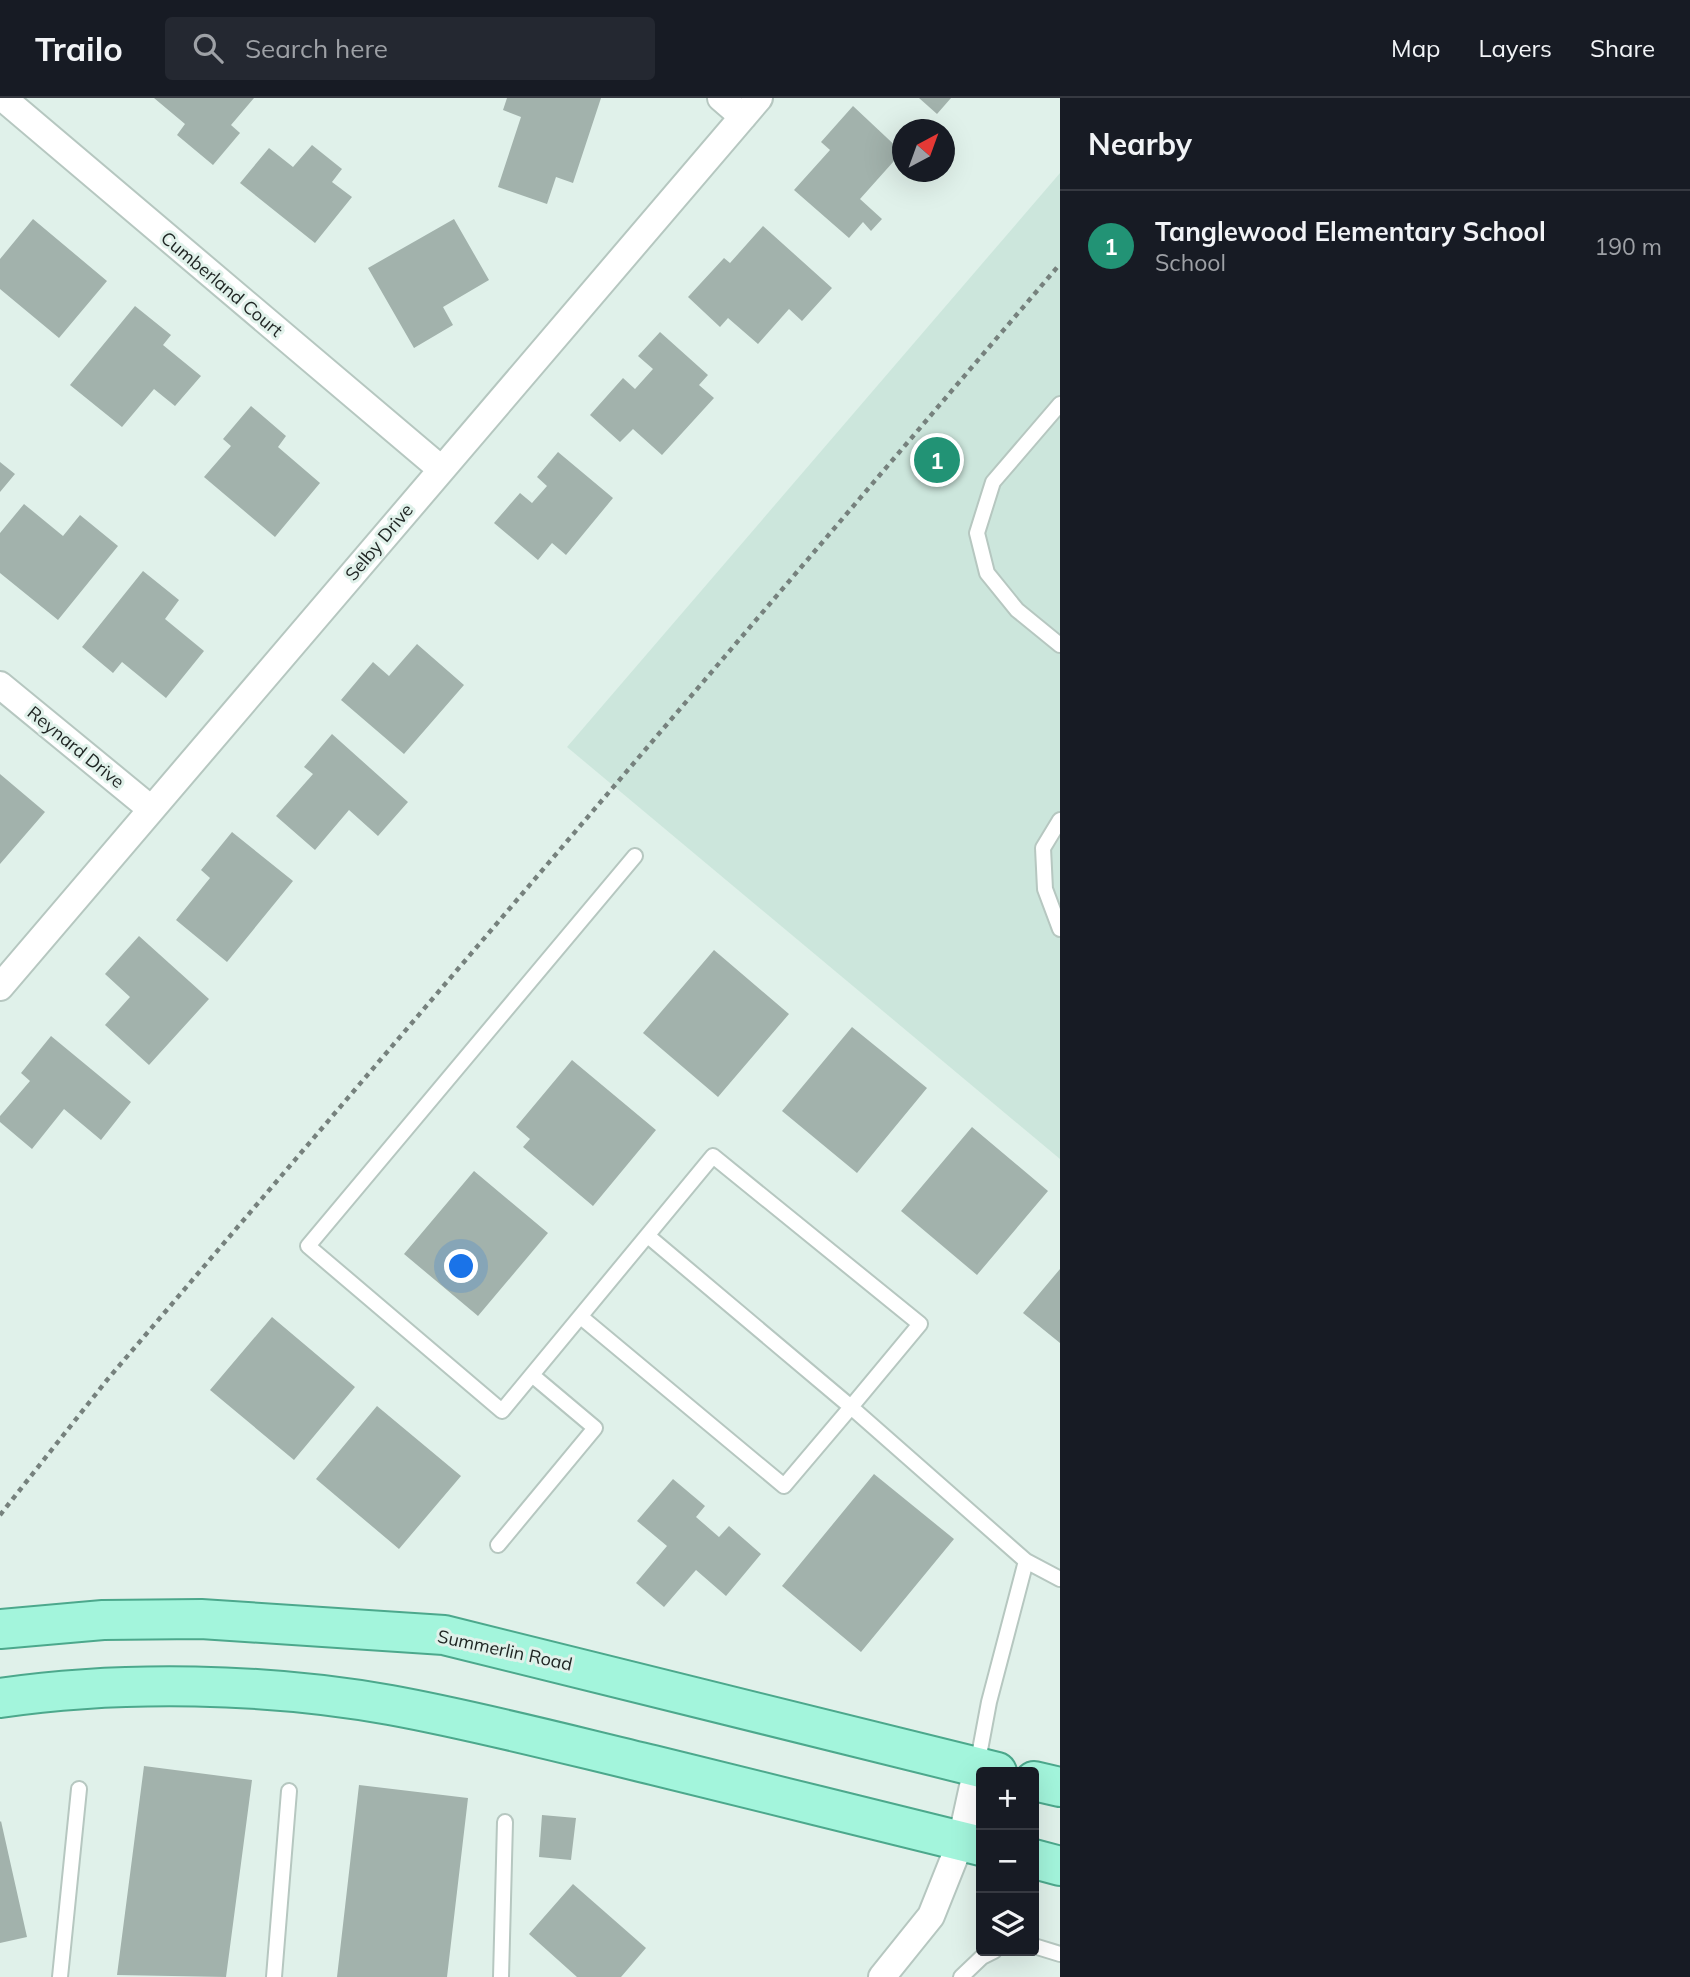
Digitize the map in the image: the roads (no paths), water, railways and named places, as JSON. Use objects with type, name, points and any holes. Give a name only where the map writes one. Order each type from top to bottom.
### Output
[{"type":"main road","name":"Summerlin Road","points":[[0,1629],[103,1620],[201,1619],[444,1635],[976,1767]]},
{"type":"main road","points":[[0,1698],[103,1689],[195,1688],[293,1693],[387,1705],[498,1727],[971,1844]]},
{"type":"main road","points":[[1039,1782],[1060,1787]]},
{"type":"main road","points":[[1039,1860],[1060,1866]]},
{"type":"street","name":"Cumberland Court","points":[[2,98],[441,469]]},
{"type":"street","points":[[721,98],[751,107]]},
{"type":"street","name":"Selby Drive","points":[[0,987],[751,107]]},
{"type":"street","name":"Reynard Drive","points":[[0,685],[151,809]]},
{"type":"street","points":[[881,1977],[932,1916],[971,1844],[976,1821]]},
{"type":"lane","points":[[1060,404],[993,482],[977,533],[987,573],[1017,610],[1060,645]]},
{"type":"lane","points":[[1060,820],[1042,848],[1045,889],[1060,929]]},
{"type":"lane","points":[[581,1317],[784,1486],[920,1324],[713,1156],[502,1411],[308,1246],[635,856]]},
{"type":"lane","points":[[648,1236],[851,1407],[1026,1561],[1060,1579]]},
{"type":"lane","points":[[498,1545],[595,1428],[532,1375]]},
{"type":"lane","points":[[987,1767],[989,1703],[1026,1561]]},
{"type":"lane","points":[[60,1977],[79,1789]]},
{"type":"lane","points":[[274,1977],[289,1791]]},
{"type":"lane","points":[[501,1977],[505,1822]]},
{"type":"lane","points":[[1039,1948],[1060,1954]]},
{"type":"lane","points":[[961,1977],[984,1956]]},
{"type":"place","name":"Tanglewood Elementary School","points":[[937,460]]}]
